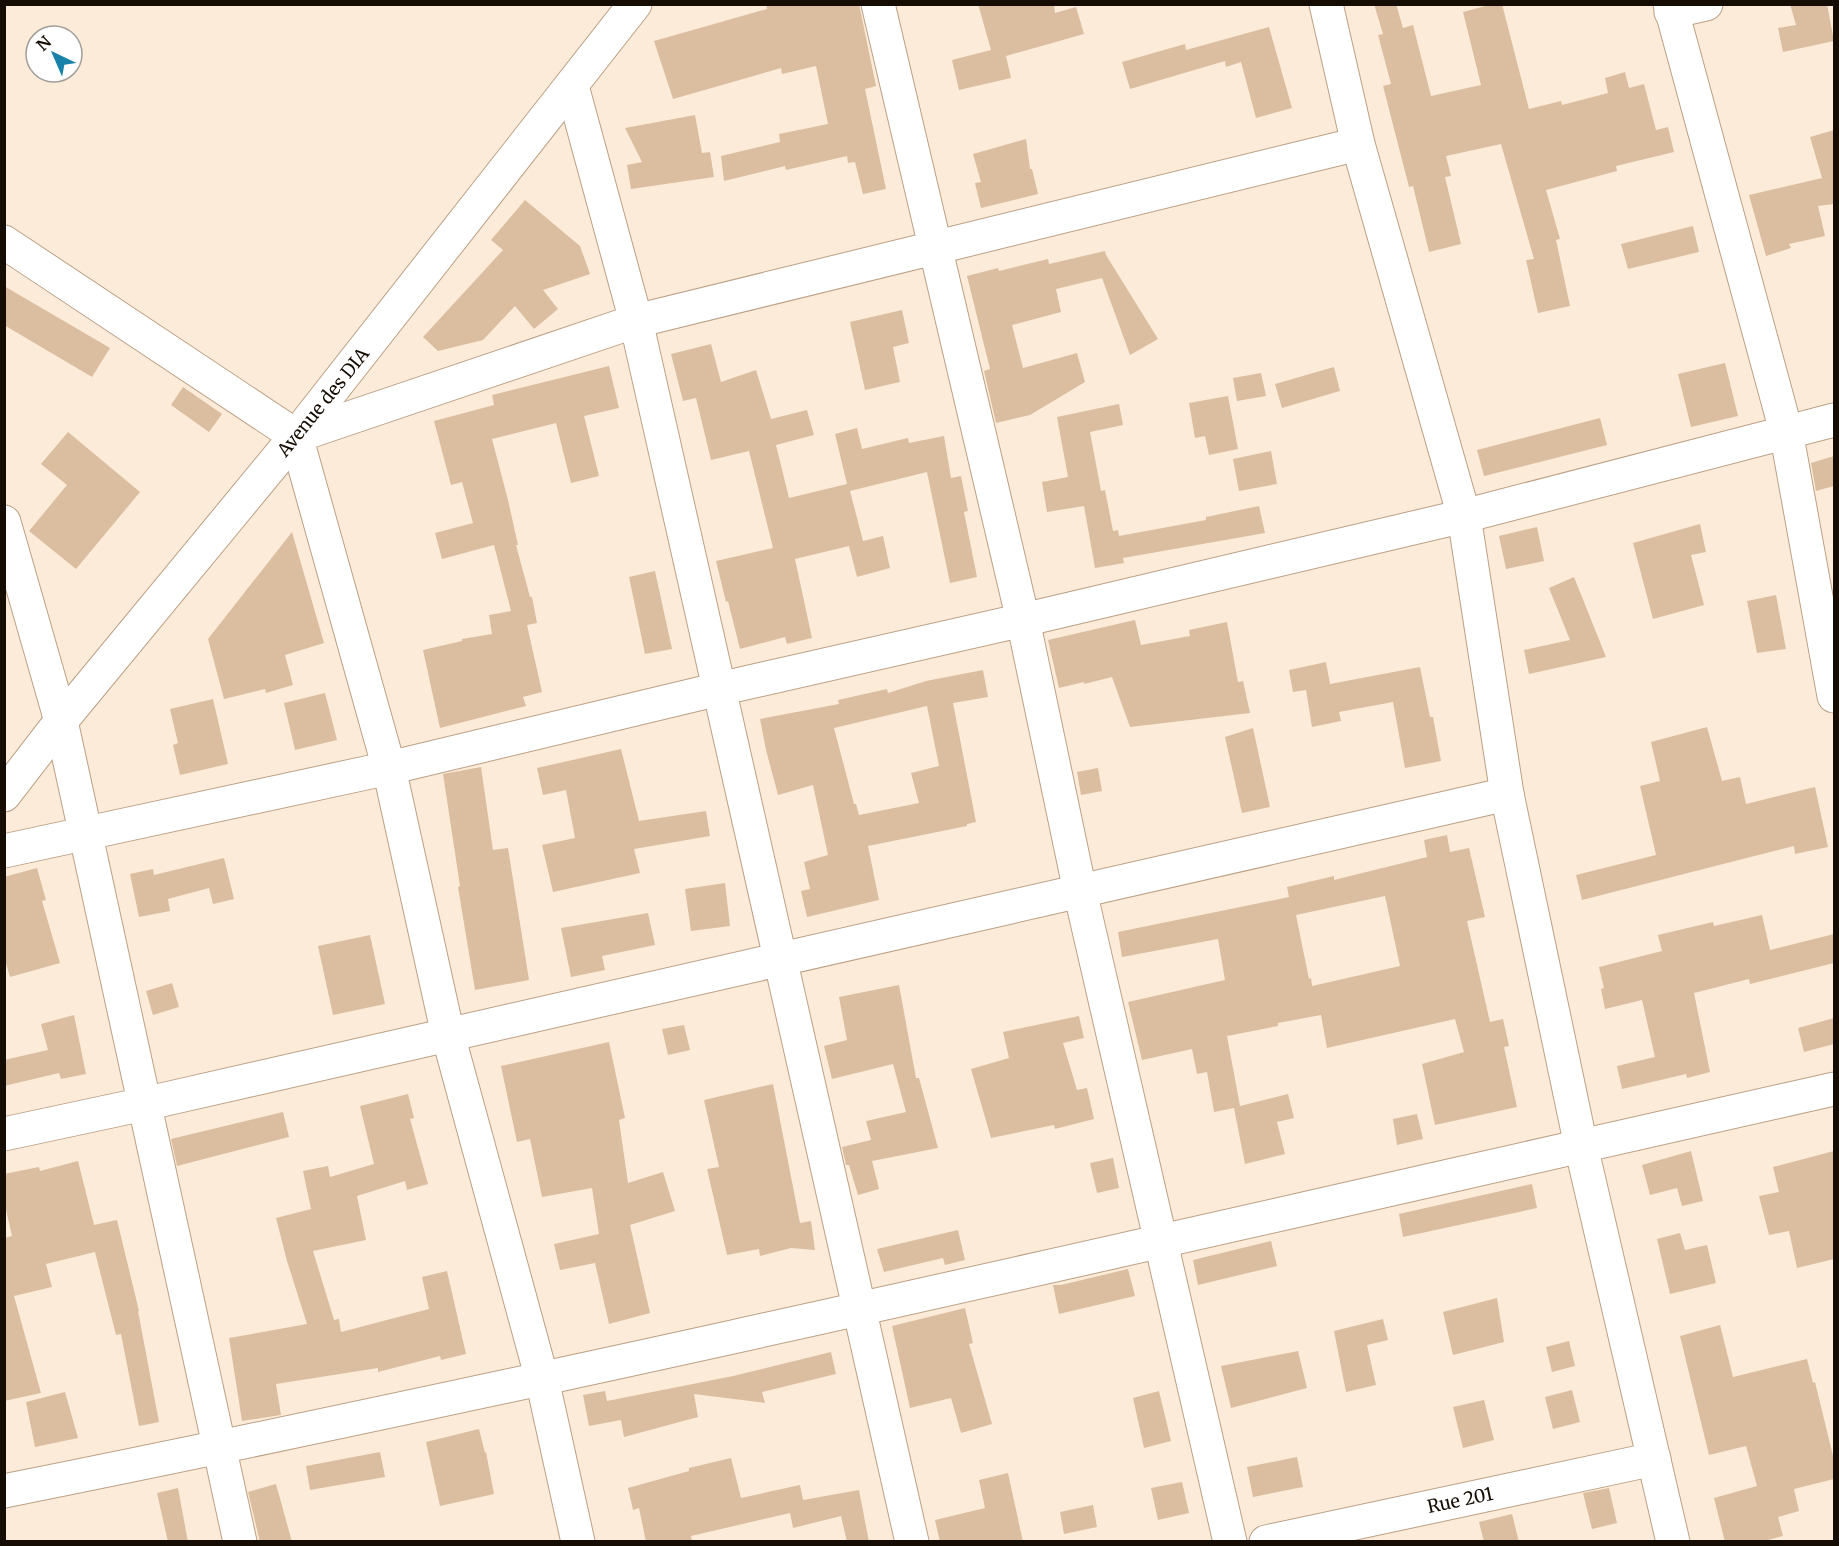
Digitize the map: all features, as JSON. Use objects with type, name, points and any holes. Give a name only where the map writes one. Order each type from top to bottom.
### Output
[{"type":"street","points":[[878,4],[1023,620],[1080,891],[1230,1542]]},
{"type":"street","points":[[1326,4],[1358,144],[1464,516],[1507,794],[1581,1146],[1673,1542]]},
{"type":"street","points":[[1706,4],[1670,8],[1786,431],[1834,696]]},
{"type":"street","name":"Avenue des DIA","points":[[4,795],[61,721],[296,436],[572,86],[623,8]]},
{"type":"street","points":[[572,86],[636,321],[912,1542]]},
{"type":"street","points":[[296,436],[636,321],[1358,144]]},
{"type":"street","points":[[4,242],[296,436],[389,768],[448,1035],[542,1379],[578,1542]]},
{"type":"street","points":[[4,851],[389,768],[719,689],[1023,620],[1464,516],[1834,420]]},
{"type":"street","points":[[4,522],[61,721],[240,1542]]},
{"type":"street","points":[[4,1134],[1507,794]]},
{"type":"street","points":[[4,1491],[542,1379],[1834,1089]]},
{"type":"street","name":"Rue 201","points":[[1266,1542],[1654,1459]]},
{"type":"building","points":[[766,4],[859,4],[876,86],[865,89],[886,189],[863,194],[855,162],[848,163],[847,156],[786,170],[785,166],[724,181],[721,156],[780,142],[779,134],[828,124],[816,66],[782,74],[781,68],[673,99],[654,41],[767,9]]},
{"type":"building","points":[[978,4],[1054,4],[1055,13],[1076,7],[1084,34],[1006,56],[1011,78],[959,90],[952,60],[991,50]]},
{"type":"building","points":[[1374,4],[1396,4],[1403,28],[1413,25],[1431,96],[1481,85],[1463,12],[1493,4],[1502,4],[1529,109],[1561,101],[1562,105],[1608,93],[1605,78],[1625,72],[1629,88],[1644,84],[1656,130],[1668,127],[1674,152],[1616,166],[1617,171],[1546,190],[1560,239],[1556,240],[1570,306],[1538,313],[1526,260],[1534,259],[1501,144],[1446,156],[1451,176],[1445,177],[1461,244],[1429,252],[1413,186],[1409,187],[1383,86],[1391,84],[1378,35],[1383,34]]},
{"type":"building","points":[[1790,4],[1827,4],[1834,41],[1783,52],[1778,28],[1796,25]]},
{"type":"building","points":[[1269,27],[1292,108],[1256,118],[1241,62],[1226,67],[1225,61],[1130,89],[1122,62],[1185,44],[1186,50]]},
{"type":"building","points":[[695,115],[702,153],[710,152],[714,177],[631,189],[627,165],[642,162],[625,128]]},
{"type":"building","points":[[1834,130],[1834,204],[1818,206],[1825,236],[1789,244],[1791,248],[1766,256],[1749,195],[1822,178],[1810,137]]},
{"type":"building","points":[[1026,139],[1030,169],[1032,169],[1038,194],[981,208],[975,183],[981,182],[973,154]]},
{"type":"building","points":[[525,200],[580,246],[590,274],[543,290],[558,309],[534,329],[515,306],[483,340],[438,351],[423,337],[503,250],[491,240]]},
{"type":"building","points":[[1693,226],[1699,252],[1628,269],[1621,244]]},
{"type":"building","points":[[1105,251],[1158,339],[1130,355],[1102,278],[1056,289],[1061,312],[1012,325],[1023,368],[1077,353],[1085,382],[1030,415],[996,423],[984,371],[990,369],[967,276],[1048,259],[1049,264]]},
{"type":"building","points":[[4,286],[110,348],[92,377],[4,325]]},
{"type":"building","points":[[902,310],[909,343],[893,347],[900,382],[865,390],[850,322]]},
{"type":"building","points":[[711,344],[721,382],[756,370],[771,419],[807,410],[814,435],[776,445],[789,498],[847,484],[835,434],[857,428],[862,449],[908,438],[909,443],[944,436],[951,478],[961,476],[968,511],[964,512],[977,577],[950,583],[927,472],[850,491],[863,541],[883,536],[890,568],[857,577],[849,546],[795,559],[812,638],[787,644],[785,637],[740,649],[716,561],[773,548],[749,451],[711,460],[696,398],[683,401],[671,354]]},
{"type":"building","points":[[1725,363],[1738,416],[1691,427],[1678,374]]},
{"type":"building","points":[[609,366],[619,408],[584,416],[599,476],[571,483],[556,423],[492,439],[508,500],[518,545],[516,545],[530,597],[532,597],[537,623],[527,625],[542,692],[523,697],[526,706],[440,728],[423,650],[462,641],[462,639],[492,634],[489,615],[511,611],[494,545],[442,559],[435,533],[473,523],[462,482],[451,485],[434,421],[494,405],[492,395]]},
{"type":"building","points":[[1334,367],[1340,391],[1282,408],[1275,384]]},
{"type":"building","points":[[1261,373],[1266,396],[1237,401],[1233,378]]},
{"type":"building","points":[[183,387],[222,414],[209,432],[171,405]]},
{"type":"building","points":[[1228,396],[1238,449],[1209,455],[1205,436],[1195,438],[1189,403]]},
{"type":"building","points":[[1119,404],[1123,425],[1090,432],[1101,491],[1105,490],[1113,531],[1118,530],[1119,536],[1206,520],[1206,517],[1259,506],[1265,533],[1123,558],[1124,563],[1095,568],[1084,506],[1047,512],[1042,482],[1068,477],[1057,417]]},
{"type":"building","points":[[1600,418],[1607,445],[1484,476],[1477,450]]},
{"type":"building","points":[[68,432],[140,492],[76,569],[29,531],[67,485],[41,464]]},
{"type":"building","points":[[1271,451],[1277,484],[1239,491],[1233,459]]},
{"type":"building","points":[[1834,456],[1834,486],[1816,491],[1811,463]]},
{"type":"building","points":[[1700,524],[1706,552],[1691,555],[1704,605],[1653,619],[1633,543]]},
{"type":"building","points":[[1537,527],[1544,561],[1506,569],[1499,536]]},
{"type":"building","points":[[292,532],[324,643],[285,655],[293,685],[266,693],[265,689],[224,699],[208,639]]},
{"type":"building","points":[[655,571],[672,649],[645,654],[629,577]]},
{"type":"building","points":[[1574,577],[1606,657],[1529,674],[1524,650],[1570,640],[1549,588]]},
{"type":"building","points":[[1776,595],[1786,649],[1757,653],[1747,601]]},
{"type":"building","points":[[1135,620],[1141,645],[1190,636],[1189,630],[1227,622],[1238,682],[1243,681],[1250,713],[1130,727],[1112,677],[1059,688],[1048,640]]},
{"type":"building","points":[[1326,662],[1330,684],[1420,667],[1441,761],[1405,768],[1393,702],[1339,712],[1341,721],[1312,727],[1306,690],[1293,692],[1289,670]]},
{"type":"building","points":[[983,670],[988,697],[953,703],[976,822],[967,824],[967,826],[868,846],[879,900],[807,917],[801,891],[810,889],[804,862],[828,855],[813,785],[778,795],[760,719],[839,704],[838,700],[887,689],[888,693],[926,681]],"holes":[[[927,706],[939,766],[911,773],[919,803],[859,815],[834,728]]]},
{"type":"building","points":[[325,693],[337,740],[295,750],[284,703]]},
{"type":"building","points":[[213,699],[228,764],[180,775],[173,745],[178,743],[170,709]]},
{"type":"building","points":[[1707,727],[1722,781],[1740,777],[1746,804],[1815,787],[1828,847],[1795,854],[1794,846],[1582,900],[1576,875],[1656,855],[1640,786],[1660,781],[1651,742]]},
{"type":"building","points":[[1253,728],[1270,807],[1242,813],[1225,737]]},
{"type":"building","points":[[621,749],[639,821],[706,811],[710,836],[634,849],[640,873],[553,892],[542,845],[575,838],[566,790],[543,795],[537,768]]},
{"type":"building","points":[[481,767],[493,850],[508,848],[529,980],[475,990],[443,774]]},
{"type":"building","points":[[1098,768],[1102,791],[1081,795],[1077,772]]},
{"type":"building","points":[[1447,835],[1450,852],[1469,848],[1485,917],[1467,921],[1490,1022],[1503,1019],[1509,1046],[1504,1047],[1517,1107],[1435,1125],[1422,1064],[1464,1052],[1455,1019],[1327,1048],[1321,1015],[1278,1023],[1278,1026],[1227,1036],[1240,1106],[1288,1094],[1294,1118],[1277,1122],[1285,1154],[1245,1164],[1234,1108],[1214,1112],[1207,1072],[1197,1074],[1192,1049],[1142,1060],[1128,1002],[1225,980],[1218,939],[1122,957],[1118,932],[1289,897],[1287,887],[1334,876],[1334,880],[1427,857],[1424,840]],"holes":[[[1385,896],[1400,966],[1312,986],[1296,915]]]},
{"type":"building","points":[[224,858],[234,899],[213,904],[209,888],[168,899],[170,911],[139,917],[130,874],[153,869],[154,875]]},
{"type":"building","points":[[37,868],[46,900],[42,901],[60,963],[10,977],[4,957],[4,877]]},
{"type":"building","points":[[725,883],[730,926],[691,931],[685,889]]},
{"type":"building","points":[[648,913],[655,945],[602,956],[605,970],[571,977],[561,928]]},
{"type":"building","points":[[1762,915],[1770,950],[1834,934],[1834,963],[1750,984],[1749,979],[1694,993],[1710,1072],[1687,1078],[1686,1074],[1622,1089],[1617,1066],[1655,1057],[1642,1000],[1605,1009],[1601,989],[1604,988],[1599,967],[1662,951],[1658,935],[1713,922],[1714,926]]},
{"type":"building","points":[[370,935],[385,1004],[333,1015],[318,946]]},
{"type":"building","points":[[172,983],[179,1007],[153,1015],[146,991]]},
{"type":"building","points":[[899,985],[916,1078],[919,1078],[938,1148],[872,1161],[879,1189],[858,1195],[849,1165],[846,1165],[842,1147],[871,1140],[866,1121],[906,1112],[893,1064],[832,1079],[824,1046],[847,1040],[839,997]]},
{"type":"building","points":[[74,1015],[86,1074],[61,1079],[59,1073],[4,1086],[4,1060],[48,1050],[41,1024]]},
{"type":"building","points":[[1079,1016],[1084,1038],[1063,1043],[1077,1090],[1087,1088],[1094,1119],[1055,1129],[1054,1125],[991,1138],[971,1069],[1009,1058],[1003,1032]]},
{"type":"building","points":[[1834,1018],[1834,1044],[1804,1052],[1798,1028]]},
{"type":"building","points":[[684,1025],[690,1050],[668,1055],[662,1029]]},
{"type":"building","points":[[609,1042],[625,1118],[619,1120],[628,1183],[663,1172],[675,1211],[630,1225],[650,1313],[609,1324],[595,1263],[560,1270],[554,1244],[599,1234],[592,1188],[542,1197],[530,1139],[517,1142],[501,1066]]},
{"type":"building","points":[[773,1084],[800,1223],[811,1221],[815,1250],[791,1248],[760,1256],[759,1249],[727,1255],[707,1169],[719,1167],[704,1100]]},
{"type":"building","points":[[408,1094],[414,1118],[410,1119],[428,1184],[407,1190],[405,1181],[357,1196],[366,1240],[313,1251],[334,1320],[339,1319],[341,1332],[429,1309],[422,1277],[447,1271],[466,1354],[441,1360],[440,1356],[378,1372],[378,1368],[276,1384],[281,1415],[242,1421],[229,1338],[307,1324],[276,1218],[311,1209],[303,1171],[328,1166],[330,1177],[374,1164],[360,1106]]},
{"type":"building","points":[[283,1112],[289,1137],[177,1166],[171,1139]]},
{"type":"building","points":[[1417,1114],[1423,1139],[1397,1145],[1393,1119]]},
{"type":"building","points":[[1691,1151],[1703,1201],[1682,1206],[1677,1188],[1650,1195],[1642,1165]]},
{"type":"building","points":[[1834,1151],[1834,1259],[1797,1268],[1789,1231],[1769,1235],[1759,1196],[1779,1192],[1773,1167]]},
{"type":"building","points":[[1113,1158],[1119,1188],[1097,1193],[1090,1163]]},
{"type":"building","points":[[78,1161],[94,1225],[117,1220],[139,1311],[159,1422],[139,1426],[121,1334],[116,1335],[95,1252],[46,1264],[52,1287],[14,1296],[41,1393],[4,1401],[4,1238],[12,1236],[4,1201],[4,1174],[39,1167],[40,1171]]},
{"type":"building","points":[[1532,1184],[1537,1208],[1403,1237],[1399,1214]]},
{"type":"building","points":[[958,1230],[965,1260],[945,1265],[943,1258],[884,1272],[877,1249]]},
{"type":"building","points":[[1680,1233],[1685,1250],[1707,1245],[1716,1283],[1670,1294],[1657,1239]]},
{"type":"building","points":[[1271,1241],[1277,1266],[1198,1285],[1193,1260]]},
{"type":"building","points":[[1128,1269],[1135,1296],[1059,1314],[1053,1285]]},
{"type":"building","points":[[1497,1298],[1504,1342],[1453,1355],[1443,1312]]},
{"type":"building","points":[[965,1308],[973,1343],[969,1344],[992,1424],[961,1433],[951,1398],[910,1408],[892,1326]]},
{"type":"building","points":[[1383,1319],[1388,1340],[1367,1345],[1376,1385],[1346,1392],[1334,1331]]},
{"type":"building","points":[[1720,1325],[1733,1377],[1807,1359],[1834,1460],[1834,1479],[1794,1489],[1799,1511],[1778,1517],[1783,1536],[1761,1542],[1725,1542],[1714,1498],[1757,1486],[1746,1446],[1709,1455],[1680,1336]]},
{"type":"building","points":[[1569,1341],[1575,1366],[1552,1372],[1546,1347]]},
{"type":"building","points":[[1298,1351],[1307,1388],[1231,1408],[1221,1366]]},
{"type":"building","points":[[831,1352],[836,1374],[762,1392],[765,1403],[694,1394],[698,1417],[624,1437],[621,1420],[589,1426],[583,1395],[605,1391],[607,1401],[733,1376]]},
{"type":"building","points":[[1572,1390],[1580,1422],[1553,1429],[1545,1397]]},
{"type":"building","points":[[1159,1391],[1171,1441],[1144,1448],[1133,1398]]},
{"type":"building","points":[[65,1392],[78,1438],[35,1447],[26,1402]]},
{"type":"building","points":[[1484,1400],[1494,1440],[1463,1448],[1453,1407]]},
{"type":"building","points":[[479,1429],[494,1494],[440,1506],[426,1442]]},
{"type":"building","points":[[380,1452],[385,1477],[310,1490],[306,1466]]},
{"type":"building","points":[[1297,1457],[1303,1487],[1253,1497],[1247,1467]]},
{"type":"building","points":[[731,1458],[741,1498],[800,1485],[803,1500],[859,1490],[869,1542],[847,1542],[841,1516],[793,1528],[790,1513],[691,1536],[692,1542],[646,1542],[639,1508],[633,1510],[628,1488],[689,1471],[689,1468]]},
{"type":"building","points":[[1008,1473],[1023,1542],[940,1542],[935,1520],[985,1508],[979,1480]]},
{"type":"building","points":[[1182,1482],[1189,1513],[1158,1520],[1151,1488]]},
{"type":"building","points":[[276,1484],[292,1542],[260,1542],[248,1492]]},
{"type":"building","points":[[178,1488],[188,1542],[168,1542],[157,1493]]},
{"type":"building","points":[[1609,1488],[1617,1523],[1592,1529],[1583,1493]]},
{"type":"building","points":[[1093,1505],[1097,1527],[1064,1534],[1060,1512]]},
{"type":"building","points":[[1512,1514],[1519,1542],[1484,1542],[1479,1522]]}]
